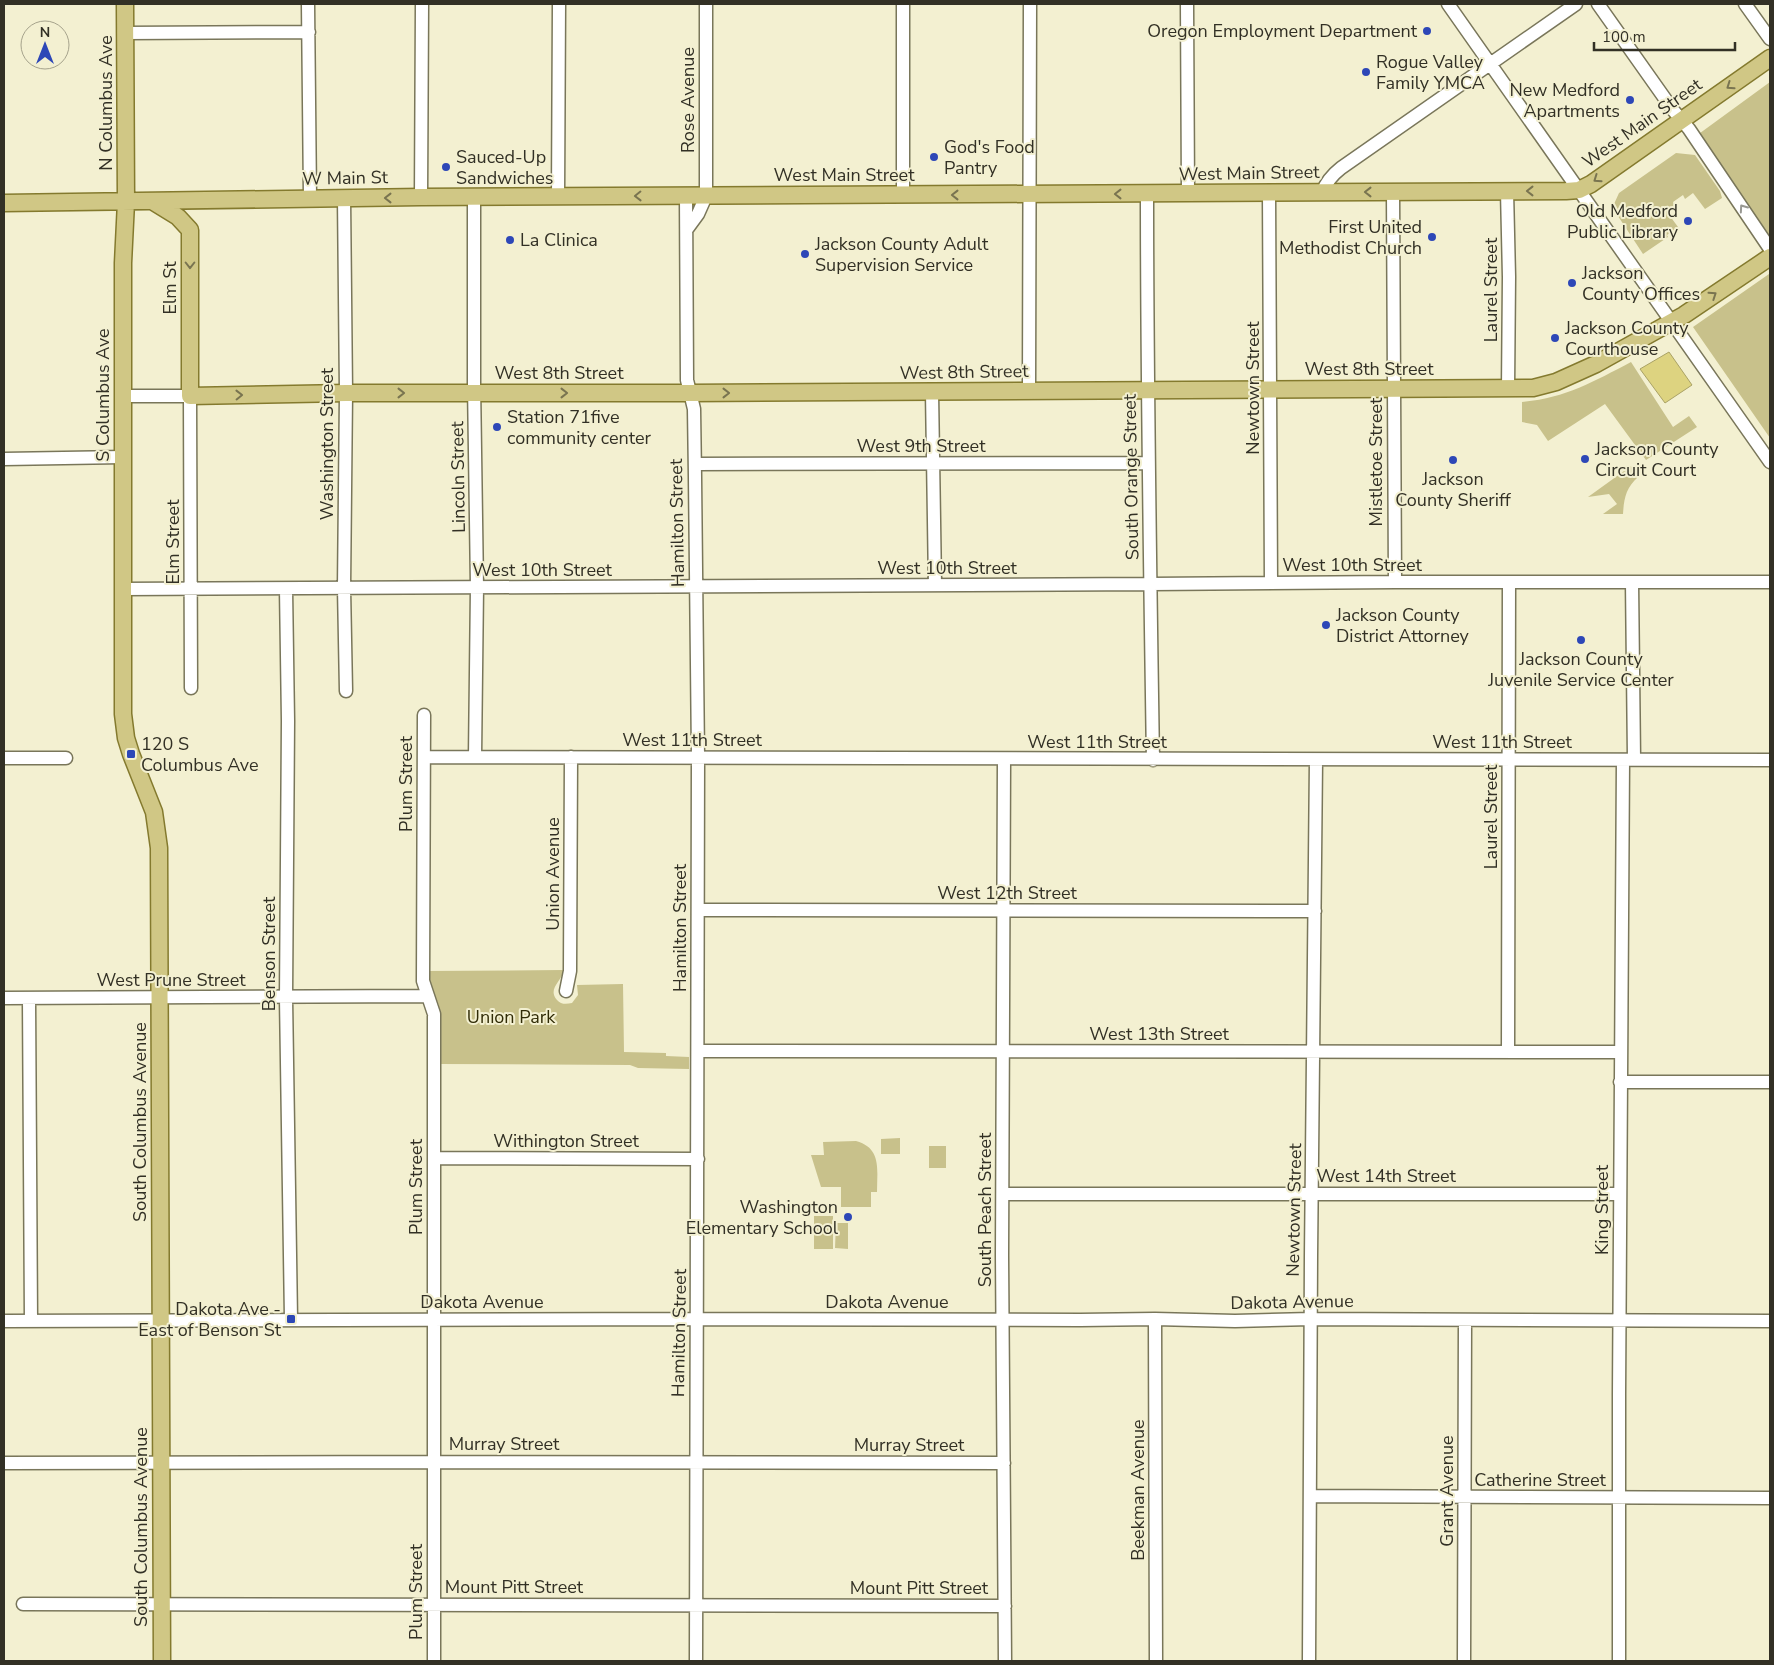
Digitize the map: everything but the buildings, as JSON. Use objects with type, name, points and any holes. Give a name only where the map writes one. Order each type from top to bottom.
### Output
[{"type":"main road","name":"N Columbus Ave","points":[[126,4],[126,202]]},
{"type":"main road","name":"West Main Street","points":[[686,196],[1507,192],[1579,190],[1591,184],[1770,58]]},
{"type":"main road","name":"W Main St","points":[[4,203],[310,198],[686,196]]},
{"type":"main road","name":"Elm St","points":[[190,396],[190,230],[194,212],[198,205],[206,200]]},
{"type":"main road","points":[[152,201],[178,217],[190,230]]},
{"type":"main road","name":"S Columbus Ave","points":[[123,589],[123,263],[126,202]]},
{"type":"main road","name":"West 8th Street","points":[[190,396],[346,393],[1532,388],[1556,382],[1578,372],[1672,322],[1770,257]]},
{"type":"main road","name":"South Columbus Avenue","points":[[123,589],[123,714],[125,730],[131,754],[154,812],[158,837],[162,1661]]},
{"type":"street","points":[[308,4],[310,198]]},
{"type":"street","points":[[421,197],[422,4]]},
{"type":"street","points":[[558,197],[559,4]]},
{"type":"street","name":"Rose Avenue","points":[[706,4],[706,196]]},
{"type":"street","points":[[903,4],[903,195]]},
{"type":"street","points":[[1029,391],[1030,4]]},
{"type":"street","points":[[1186,4],[1188,194]]},
{"type":"street","points":[[1448,4],[1770,462]]},
{"type":"street","points":[[1322,193],[1324,186],[1341,168],[1576,4]]},
{"type":"street","points":[[1598,4],[1770,249]]},
{"type":"street","points":[[1745,4],[1770,39]]},
{"type":"street","points":[[125,33],[308,32]]},
{"type":"street","name":"Mistletoe Street","points":[[1393,192],[1395,582]]},
{"type":"street","name":"Laurel Street","points":[[1507,192],[1509,277],[1508,389]]},
{"type":"street","name":"Newtown Street","points":[[1269,193],[1271,582]]},
{"type":"street","name":"South Orange Street","points":[[1147,194],[1147,391],[1153,760]]},
{"type":"street","name":"Hamilton Street","points":[[686,196],[687,380],[694,409],[698,757],[696,1661]]},
{"type":"street","points":[[686,229],[698,214],[706,196]]},
{"type":"street","name":"Lincoln Street","points":[[474,197],[474,393],[477,587],[475,757]]},
{"type":"street","name":"Washington Street","points":[[344,198],[346,393],[344,588],[346,691]]},
{"type":"street","points":[[932,392],[935,585]]},
{"type":"street","name":"West 8th Street","points":[[123,396],[190,396]]},
{"type":"street","name":"Elm Street","points":[[190,396],[191,688]]},
{"type":"street","points":[[4,458],[123,457]]},
{"type":"street","name":"West 9th Street","points":[[695,464],[1148,463]]},
{"type":"street","name":"West 10th Street","points":[[123,589],[1271,582],[1770,582]]},
{"type":"street","name":"Laurel Street","points":[[1508,1052],[1509,582]]},
{"type":"street","name":"King Street","points":[[1619,1661],[1620,1052],[1632,582]]},
{"type":"street","name":"Benson Street","points":[[286,589],[288,722],[286,998],[291,1320]]},
{"type":"street","name":"Plum Street","points":[[424,715],[423,981],[434,1014],[434,1661]]},
{"type":"street","name":"West 11th Street","points":[[424,757],[1004,760],[1770,760]]},
{"type":"street","name":"Union Avenue","points":[[566,991],[570,971],[571,757]]},
{"type":"street","points":[[4,758],[66,758]]},
{"type":"street","name":"South Peach Street","points":[[1004,760],[1003,1320],[1005,1661]]},
{"type":"street","name":"Newtown Street","points":[[1310,1661],[1311,1193],[1316,760]]},
{"type":"street","name":"West 12th Street","points":[[698,910],[1315,911]]},
{"type":"street","name":"West Prune Street","points":[[4,998],[428,996]]},
{"type":"street","points":[[29,999],[31,1321]]},
{"type":"street","name":"West 13th Street","points":[[698,1051],[1620,1052]]},
{"type":"street","points":[[1620,1082],[1770,1082]]},
{"type":"street","name":"Withington Street","points":[[434,1158],[698,1159]]},
{"type":"street","name":"West 14th Street","points":[[1003,1194],[1620,1194]]},
{"type":"street","name":"Dakota Avenue","points":[[4,1321],[698,1319],[1770,1321]]},
{"type":"street","name":"Beekman Avenue","points":[[1155,1319],[1156,1661]]},
{"type":"street","name":"Grant Avenue","points":[[1464,1661],[1465,1320]]},
{"type":"street","name":"Murray Street","points":[[4,1463],[1004,1463]]},
{"type":"street","name":"Catherine Street","points":[[1310,1496],[1770,1498]]},
{"type":"street","name":"Mount Pitt Street","points":[[23,1604],[1005,1606]]},
{"type":"green space","points":[[1770,82],[1770,240],[1696,136]]},
{"type":"green space","points":[[1676,153],[1695,155],[1720,191],[1722,198],[1705,209],[1693,193],[1685,199],[1683,195],[1673,202],[1675,206],[1667,212],[1678,227],[1667,235],[1668,237],[1643,254],[1614,210],[1614,204],[1619,193]]},
{"type":"green space","points":[[1770,275],[1770,438],[1693,327]]},
{"type":"green space","points":[[1631,362],[1673,427],[1689,416],[1697,427],[1646,460],[1605,404],[1548,441],[1537,425],[1522,422],[1522,402],[1565,393]]},
{"type":"green space","points":[[1631,466],[1638,477],[1626,494],[1623,514],[1603,514],[1617,504],[1609,494],[1588,497]]},
{"type":"green space","name":"Union Park","points":[[564,970],[554,989],[554,996],[560,1003],[572,1003],[578,995],[577,985],[623,984],[624,1052],[666,1053],[666,1056],[689,1057],[689,1069],[638,1068],[630,1065],[439,1064],[439,1006],[430,983],[428,971]]},
{"type":"green space","points":[[900,1138],[900,1154],[881,1154],[881,1139]]},
{"type":"green space","points":[[856,1141],[864,1144],[874,1154],[877,1168],[877,1192],[871,1192],[871,1207],[841,1207],[841,1187],[821,1187],[811,1155],[824,1155],[823,1142]]},
{"type":"green space","points":[[929,1146],[946,1146],[946,1168],[929,1168]]},
{"type":"green space","points":[[814,1216],[833,1216],[833,1249],[814,1249]]},
{"type":"green space","points":[[836,1223],[848,1223],[848,1249],[835,1248]]},
{"type":"shaded area","points":[[1669,352],[1692,385],[1665,403],[1640,369]]},
{"type":"place","name":"Oregon Employment Department","points":[[1427,31]]},
{"type":"place","name":"Rogue Valley Family YMCA","points":[[1366,72]]},
{"type":"place","name":"New Medford Apartments","points":[[1630,100]]},
{"type":"place","name":"God's Food Pantry","points":[[934,157]]},
{"type":"place","name":"Sauced-Up Sandwiches","points":[[446,167]]},
{"type":"place","name":"Old Medford Public Library","points":[[1688,221]]},
{"type":"place","name":"First United Methodist Church","points":[[1432,237]]},
{"type":"place","name":"La Clinica","points":[[510,240]]},
{"type":"place","name":"Jackson County Adult Supervision Service","points":[[805,254]]},
{"type":"place","name":"Jackson County Offices","points":[[1572,283]]},
{"type":"place","name":"Jackson County Courthouse","points":[[1555,338]]},
{"type":"place","name":"Station 71five community center","points":[[497,427]]},
{"type":"place","name":"Jackson County Circuit Court","points":[[1585,459]]},
{"type":"place","name":"Jackson County Sheriff","points":[[1453,460]]},
{"type":"place","name":"Jackson County District Attorney","points":[[1326,625]]},
{"type":"place","name":"Jackson County Juvenile Service Center","points":[[1581,640]]},
{"type":"place","name":"120 S Columbus Ave","points":[[131,754]]},
{"type":"place","name":"Washington Elementary School","points":[[848,1217]]},
{"type":"place","name":"Dakota Ave - East of Benson St","points":[[291,1319]]}]
